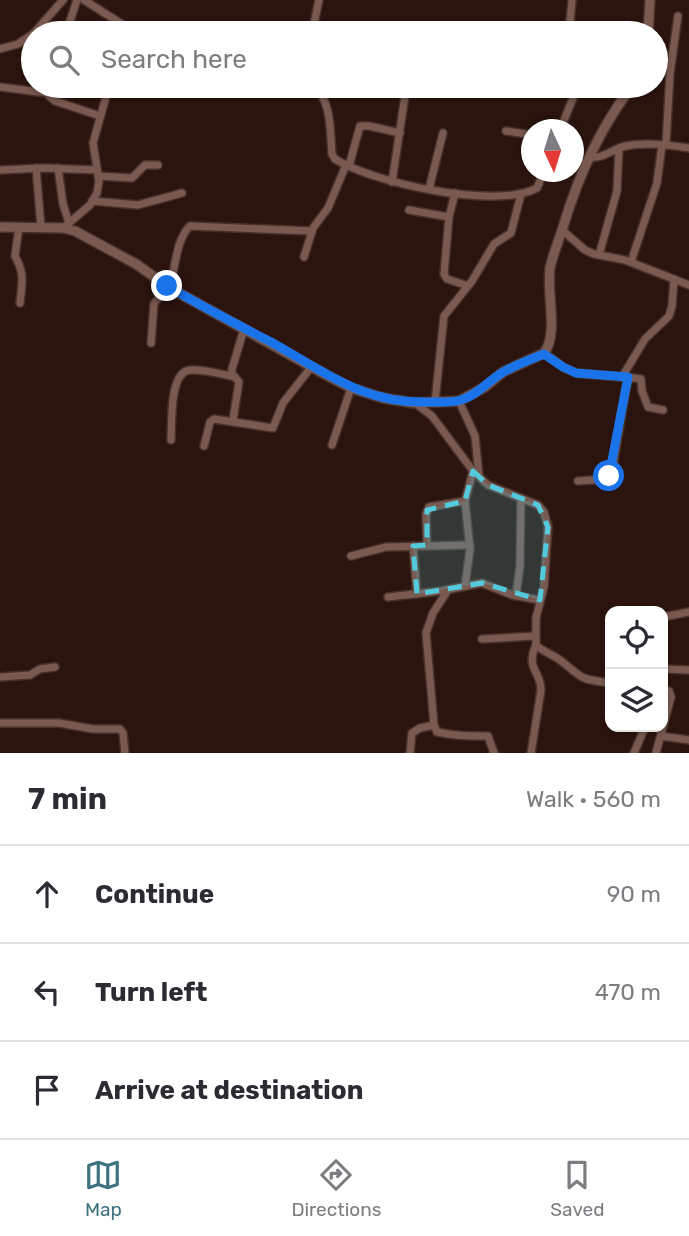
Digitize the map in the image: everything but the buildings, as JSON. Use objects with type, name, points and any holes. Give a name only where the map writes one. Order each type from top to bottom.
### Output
[{"type":"street","points":[[45,21],[62,0]]},
{"type":"street","points":[[70,21],[77,0]]},
{"type":"street","points":[[84,0],[114,21]]},
{"type":"street","points":[[99,9],[103,0]]},
{"type":"street","points":[[315,21],[319,0]]},
{"type":"street","points":[[570,21],[572,0]]},
{"type":"street","points":[[649,21],[650,0]]},
{"type":"street","points":[[668,97],[678,16]]},
{"type":"street","points":[[0,49],[21,42]]},
{"type":"street","points":[[0,87],[21,88]]},
{"type":"street","points":[[53,98],[55,102],[100,116]]},
{"type":"street","points":[[0,227],[66,225],[80,215],[92,201],[97,193],[93,144],[105,98]]},
{"type":"street","points":[[324,98],[332,154],[335,159],[348,166],[392,182],[455,193],[521,194],[537,188],[540,182]]},
{"type":"street","points":[[392,182],[405,98]]},
{"type":"street","points":[[564,119],[572,98]]},
{"type":"street","points":[[66,225],[125,258],[169,287],[351,388],[383,398],[414,402],[459,401],[485,387],[503,372],[544,354],[547,350],[551,328],[550,271],[562,230],[579,176],[623,98]]},
{"type":"street","points":[[631,262],[657,183],[664,145],[668,98]]},
{"type":"street","points":[[304,257],[315,223],[328,208],[348,166],[360,126],[369,125],[400,133]]},
{"type":"street","points":[[506,131],[521,133]]},
{"type":"street","points":[[429,189],[443,132]]},
{"type":"street","points":[[589,157],[600,157],[619,148],[639,145],[689,148]]},
{"type":"street","points":[[599,255],[617,191],[619,148]]},
{"type":"street","points":[[0,170],[58,169],[132,178],[145,165],[158,165]]},
{"type":"street","points":[[36,168],[41,227]]},
{"type":"street","points":[[58,169],[66,225]]},
{"type":"street","points":[[92,201],[138,205],[182,193]]},
{"type":"street","points":[[455,193],[449,217],[443,274],[447,279],[468,286]]},
{"type":"street","points":[[435,402],[444,316],[468,286],[494,244],[511,233],[521,194]]},
{"type":"street","points":[[409,210],[449,217]]},
{"type":"street","points":[[19,227],[15,256],[22,267],[20,303]]},
{"type":"street","points":[[151,343],[154,304],[169,287],[187,228],[312,231]]},
{"type":"street","points":[[562,230],[585,250],[631,262],[689,285]]},
{"type":"street","points":[[578,481],[606,479],[612,471],[625,377],[645,339],[669,316],[674,279]]},
{"type":"street","points":[[233,420],[239,382],[232,369],[244,329]]},
{"type":"street","points":[[544,354],[576,373],[641,379],[648,407],[663,410]]},
{"type":"street","points":[[204,446],[210,422],[218,418],[273,428],[283,403],[312,366]]},
{"type":"street","points":[[170,440],[175,382],[181,373],[192,370],[235,377]]},
{"type":"street","points":[[332,445],[351,388]]},
{"type":"street","points":[[459,401],[475,436],[476,456],[476,474],[465,501],[470,545],[465,586]]},
{"type":"street","points":[[414,402],[432,416],[476,474],[488,485],[538,505],[544,512],[548,527],[544,587],[533,652],[533,668],[540,681],[541,690],[531,753]]},
{"type":"street","points":[[516,596],[520,566],[521,498]]},
{"type":"street","points":[[427,545],[426,514],[429,507],[465,501]]},
{"type":"street","points":[[351,556],[386,547],[470,545]]},
{"type":"street","points":[[413,546],[418,594]]},
{"type":"street","points":[[388,597],[482,583],[516,596],[540,600]]},
{"type":"street","points":[[447,590],[433,613],[426,633],[434,725],[437,732],[465,737],[488,736],[491,738],[494,753]]},
{"type":"street","points":[[668,616],[689,612]]},
{"type":"street","points":[[482,639],[535,641]]},
{"type":"street","points":[[535,641],[542,651],[558,659],[583,680],[605,682]]},
{"type":"street","points":[[0,677],[30,676],[40,669],[55,667]]},
{"type":"street","points":[[668,669],[689,670]]},
{"type":"street","points":[[0,723],[59,723],[93,729],[120,729],[123,733],[125,753]]},
{"type":"street","points":[[410,753],[412,733],[434,725]]},
{"type":"street","points":[[634,753],[643,732]]},
{"type":"street","points":[[656,753],[662,732]]},
{"type":"street","points":[[661,736],[689,740]]},
{"type":"highlighted area","points":[[473,471],[488,485],[538,505],[548,527],[540,600],[482,583],[417,594],[413,546],[427,545],[427,510],[465,501]]},
{"type":"route","points":[[167,286],[351,388],[383,398],[414,402],[459,401],[485,387],[503,372],[544,354],[576,373],[628,377],[615,456],[609,476]]}]
